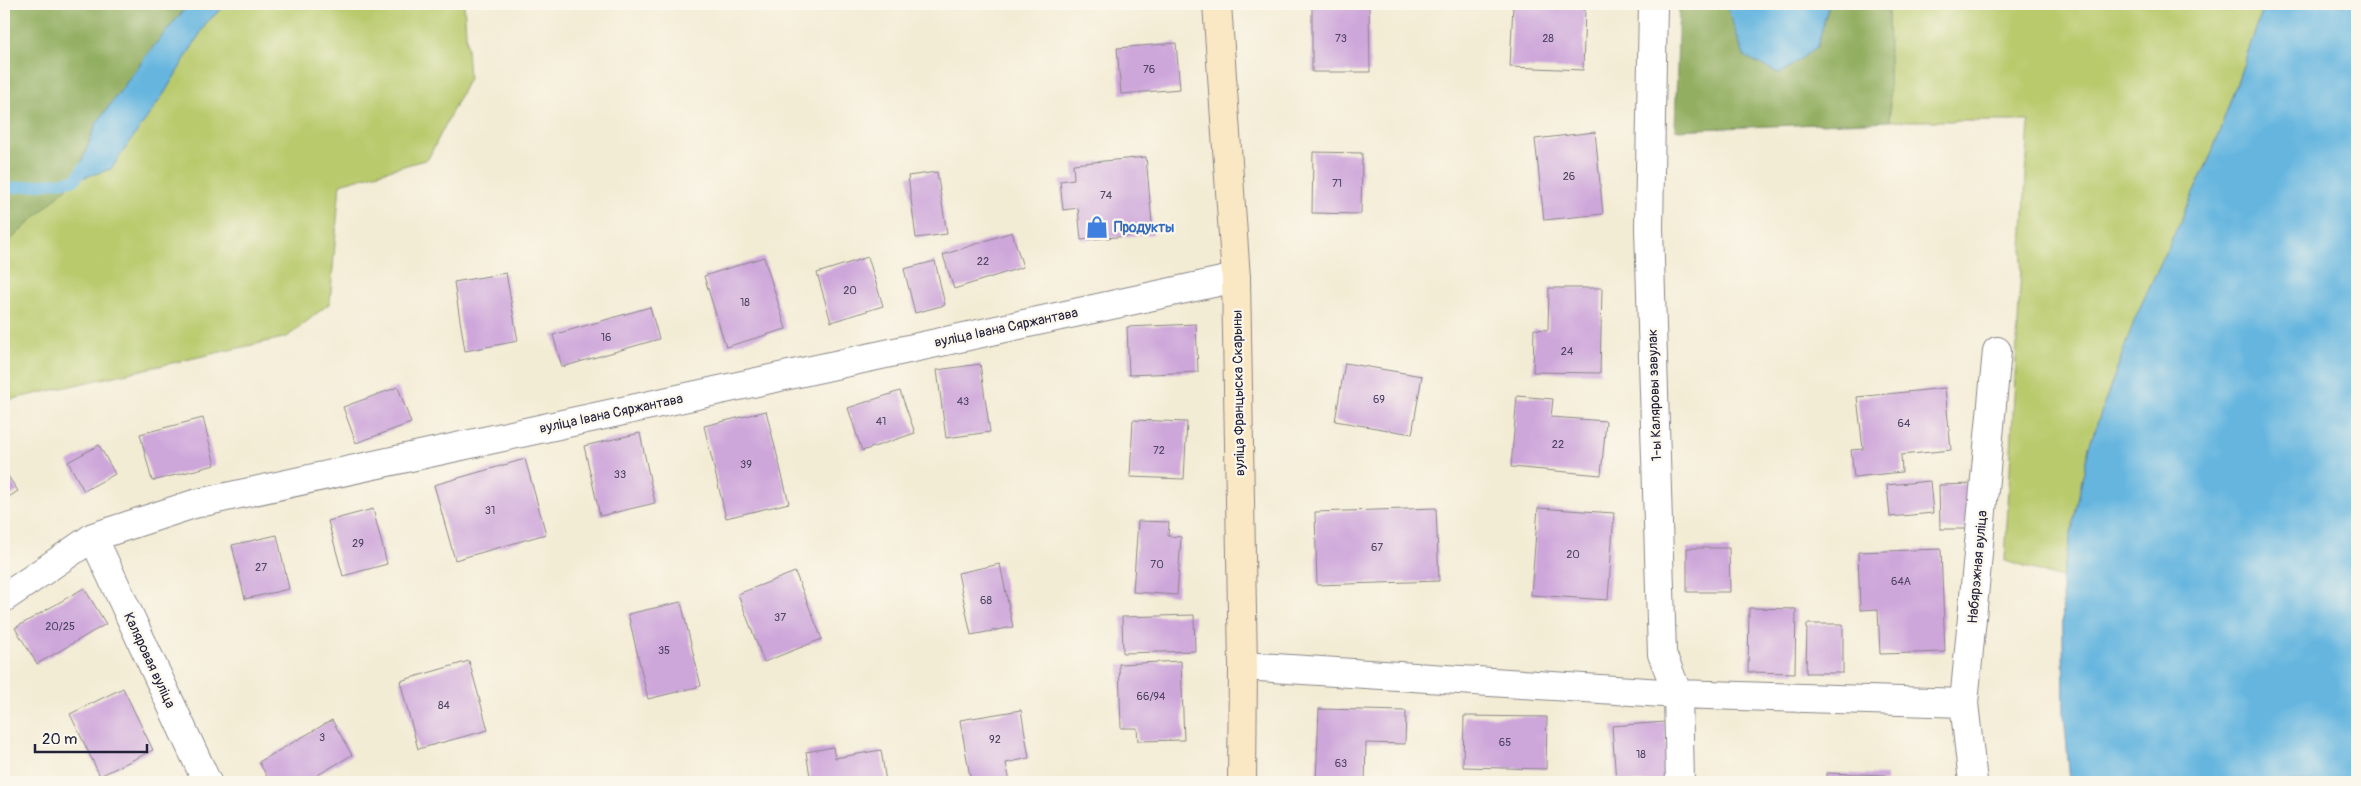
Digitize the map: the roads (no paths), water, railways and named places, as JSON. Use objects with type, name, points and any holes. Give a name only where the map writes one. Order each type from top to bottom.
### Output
[{"type":"main road","name":"вуліца Францыска Скарыны","points":[[1217,4],[1236,278],[1243,666],[1242,782]]},
{"type":"street","name":"1-ы Каляровы завулак","points":[[1653,4],[1649,228],[1662,654],[1678,694],[1680,782]]},
{"type":"street","name":"вуліца Івана Сяржантава","points":[[4,598],[93,537],[194,504],[1236,278]]},
{"type":"street","name":"Набярэжная вуліца","points":[[1973,782],[1964,703],[1997,351]]},
{"type":"street","name":"Каляровая вуліца","points":[[93,537],[207,782]]},
{"type":"street","points":[[1243,666],[1678,694],[1964,703]]},
{"type":"water","points":[[189,4],[227,4],[207,22],[165,92],[111,169],[75,180],[96,124],[148,53]]},
{"type":"water","points":[[1726,4],[1829,4],[1817,47],[1780,74],[1744,56]]},
{"type":"water","points":[[2265,4],[2357,4],[2357,782],[2070,782],[2064,714],[2062,578],[2089,446],[2136,316],[2211,155]]},
{"type":"waterway","points":[[4,189],[75,180],[83,168]]},
{"type":"place","name":"Продукты","points":[[1097,227]]}]
